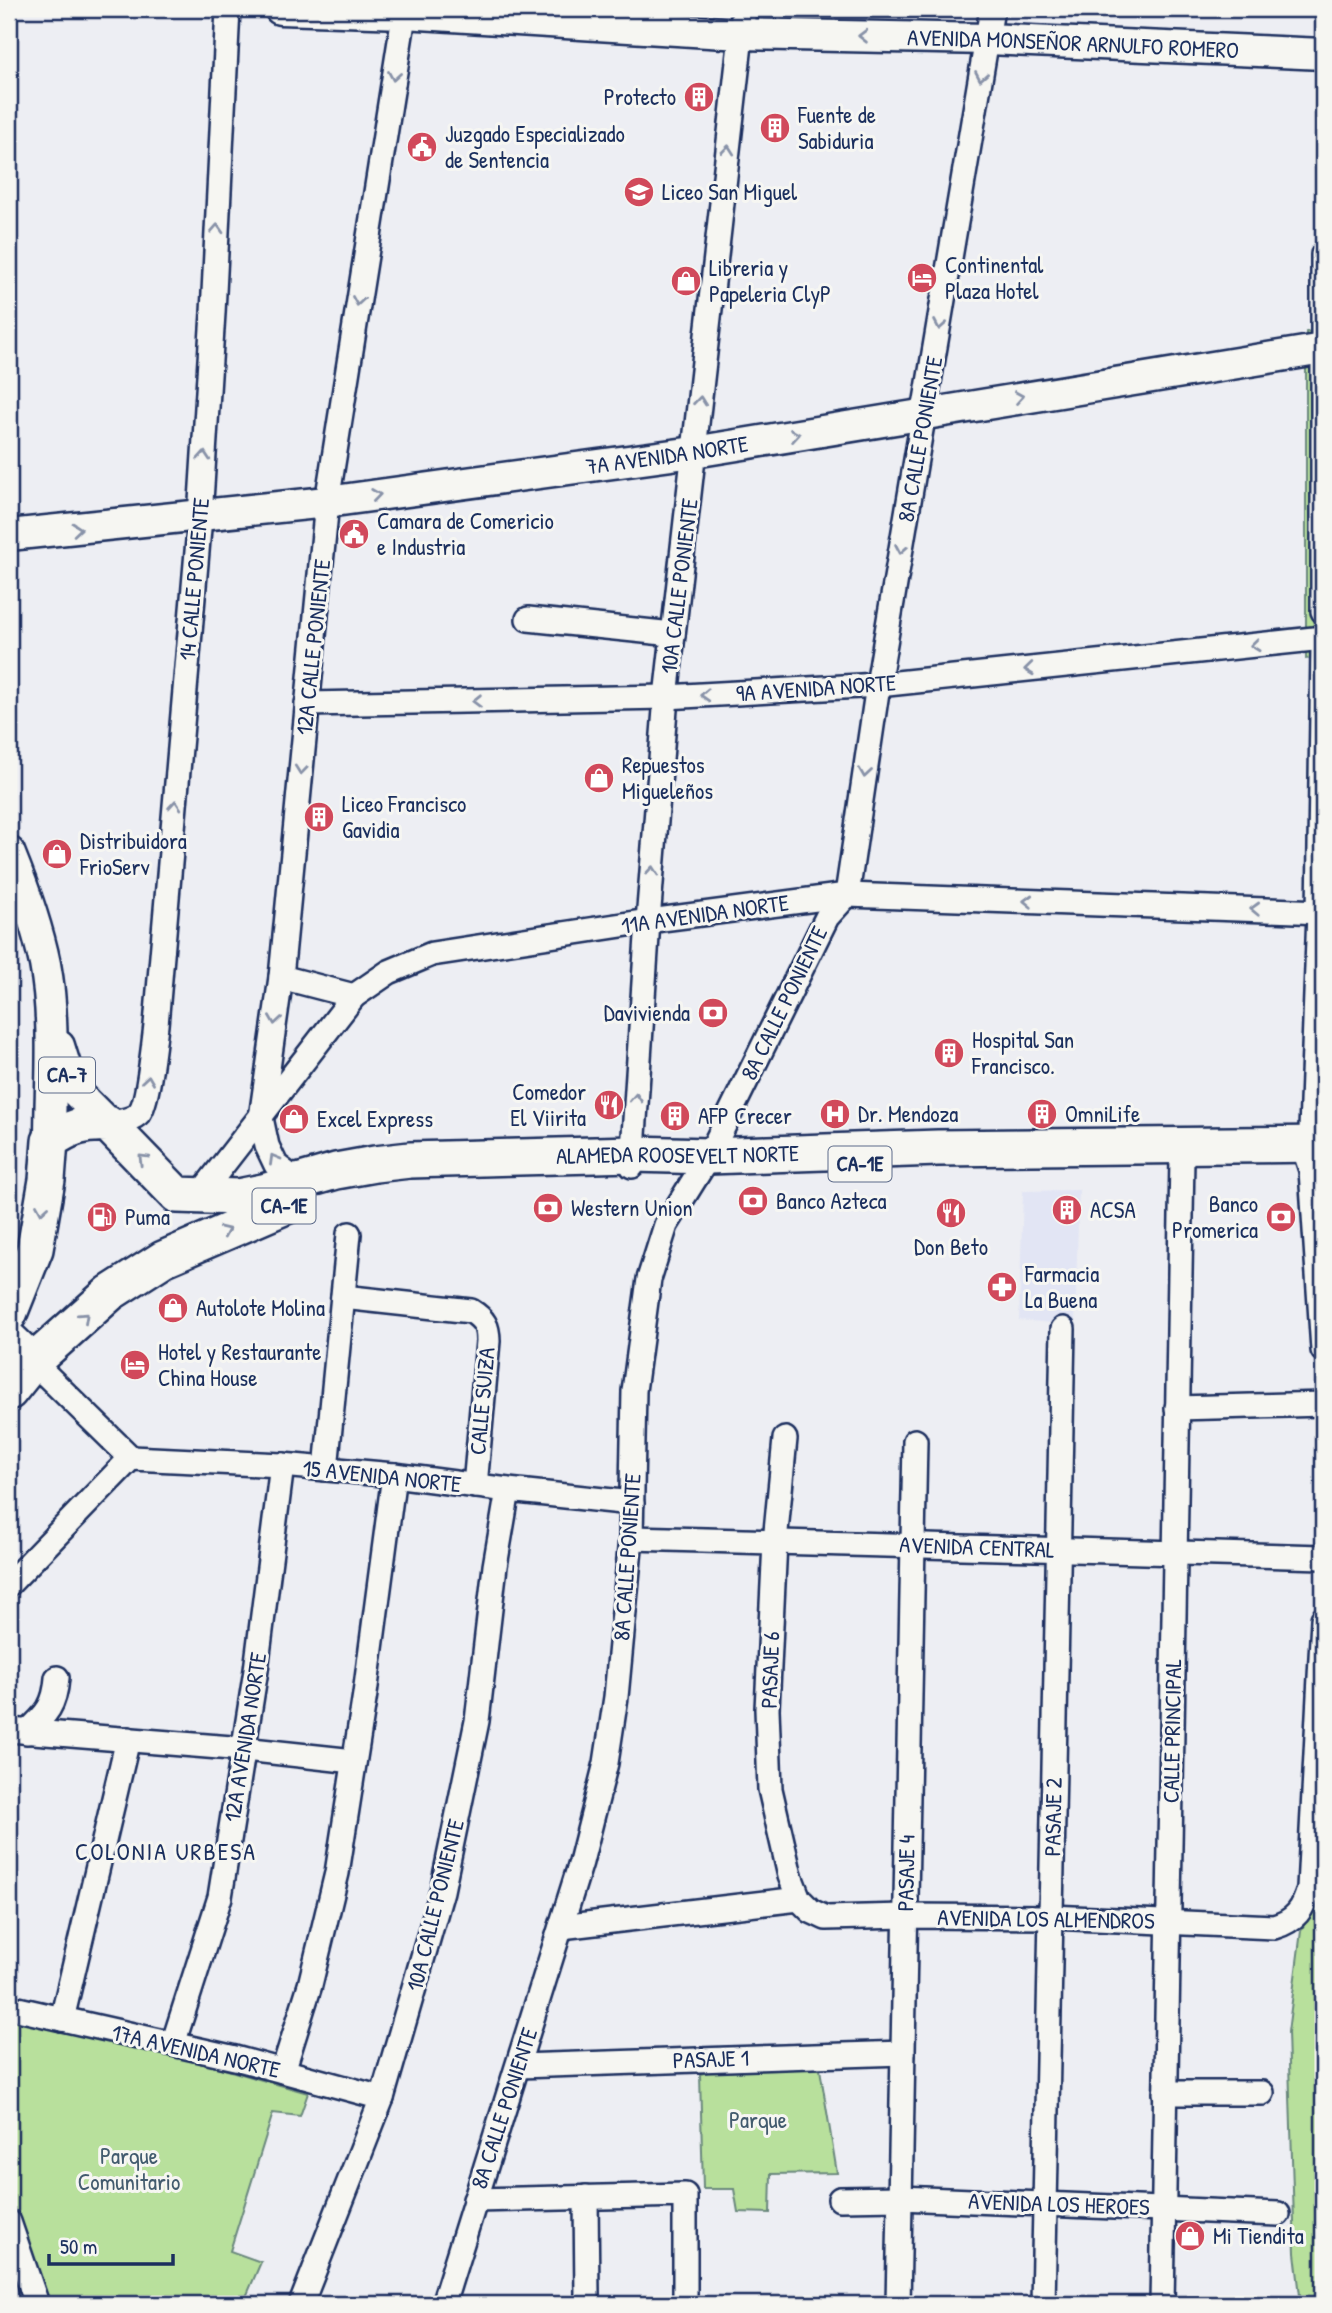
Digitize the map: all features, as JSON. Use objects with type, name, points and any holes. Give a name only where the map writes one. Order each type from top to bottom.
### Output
[{"type":"highway","points":[[9,1314],[35,1249],[47,1180],[50,1142],[67,1129],[94,1123],[108,1124],[188,1196],[176,1237],[163,1259]]},
{"type":"highway","name":"ALAMEDA ROOSEVELT NORTE","points":[[706,1162],[925,1149],[1316,1151]]},
{"type":"highway","name":"ALAMEDA ROOSEVELT NORTE","points":[[188,1196],[238,1197],[375,1164],[410,1160],[706,1162],[1182,1158],[1316,1151]]},
{"type":"highway","name":"ALAMEDA ROOSEVELT NORTE","points":[[163,1259],[291,1203],[383,1179],[633,1160]]},
{"type":"highway","name":"CA-1E","points":[[9,1392],[33,1363],[110,1293],[163,1259]]},
{"type":"highway","points":[[9,1339],[33,1363]]},
{"type":"main road","name":"AVENIDA MONSEÑOR ARNULFO ROMERO","points":[[280,9],[743,21],[988,39],[1323,54]]},
{"type":"main road","name":"7A AVENIDA NORTE","points":[[9,535],[327,502],[694,452],[925,412],[1323,349]]},
{"type":"main road","name":"CA-7","points":[[9,852],[30,906],[45,966],[50,1012],[50,1142]]},
{"type":"main road","name":"CA-7","points":[[50,1012],[72,1088],[108,1124]]},
{"type":"street","name":"14 CALLE PONIENTE","points":[[108,1124],[137,1115],[141,1111],[146,1095],[156,1025],[200,517],[228,9]]},
{"type":"street","name":"8A CALLE PONIENTE","points":[[443,2304],[581,1862],[606,1763],[616,1697],[631,1538],[634,1391],[649,1279],[666,1225],[706,1162],[827,917],[847,895],[878,685],[992,9]]},
{"type":"street","name":"12A CALLE PONIENTE","points":[[309,1179],[289,1175],[276,1165],[267,1146],[261,1118],[281,976],[327,502],[404,11]]},
{"type":"street","name":"10A CALLE PONIENTE","points":[[633,1160],[666,697],[743,21]]},
{"type":"street","points":[[1323,255],[1323,611]]},
{"type":"street","points":[[528,620],[673,634]]},
{"type":"street","name":"9A AVENIDA NORTE","points":[[307,704],[666,697],[878,685],[1323,638]]},
{"type":"street","points":[[1323,647],[1316,1151],[1311,1170],[1323,1350]]},
{"type":"street","name":"11A AVENIDA NORTE","points":[[188,1196],[261,1118],[354,996],[389,972],[432,954],[648,921],[847,895],[1321,912]]},
{"type":"street","points":[[281,976],[354,996]]},
{"type":"street","name":"CALLE PRINCIPAL","points":[[1162,2304],[1182,1158]]},
{"type":"street","points":[[326,1469],[349,1234]]},
{"type":"street","name":"CALLE SUIZA","points":[[343,1297],[471,1311],[481,1317],[488,1329],[488,1341],[475,1486]]},
{"type":"street","name":"PASAJE 2","points":[[1043,2304],[1063,1329]]},
{"type":"street","points":[[9,1584],[131,1458],[33,1363]]},
{"type":"street","points":[[1177,1408],[1323,1404]]},
{"type":"street","name":"PASAJE 6","points":[[785,1439],[775,1542],[768,1709],[770,1789],[790,1876],[799,1899]]},
{"type":"street","name":"PASAJE 4","points":[[898,2304],[915,1441]]},
{"type":"street","name":"15 AVENIDA NORTE","points":[[131,1458],[282,1465],[394,1475],[632,1503]]},
{"type":"street","name":"12A AVENIDA NORTE","points":[[173,2044],[220,1898],[256,1670],[282,1465]]},
{"type":"street","points":[[283,2071],[310,1985],[337,1873],[394,1475]]},
{"type":"street","name":"10A CALLE PONIENTE","points":[[301,2304],[382,2098],[442,1891],[477,1721],[495,1566],[508,1490]]},
{"type":"street","name":"AVENIDA CENTRAL","points":[[631,1538],[1323,1557]]},
{"type":"street","name":"AVENIDA LOS ALMENDROS","points":[[799,1899],[811,1911],[826,1918],[1051,1917],[1274,1927],[1286,1923],[1297,1916],[1305,1904],[1309,1888],[1323,1619]]},
{"type":"street","points":[[18,1731],[48,1710],[56,1696],[57,1678]]},
{"type":"street","points":[[18,1731],[244,1749],[354,1761]]},
{"type":"street","points":[[62,2019],[128,1739]]},
{"type":"street","points":[[561,1927],[799,1899]]},
{"type":"street","name":"17A AVENIDA NORTE","points":[[9,2007],[173,2044],[382,2098]]},
{"type":"street","name":"PASAJE 1","points":[[519,2066],[902,2053]]},
{"type":"street","points":[[1165,2093],[1262,2093]]},
{"type":"street","points":[[475,2200],[685,2195],[685,2304]]},
{"type":"street","points":[[586,2197],[587,2297]]},
{"type":"street","name":"AVENIDA LOS HEROES","points":[[840,2199],[900,2198],[1278,2214]]},
{"type":"street","points":[[9,2222],[37,2304]]},
{"type":"shaded area","points":[[1079,1190],[1075,1325],[1019,1320],[1023,1191]]},
{"type":"green space","points":[[1323,329],[1323,657],[1306,659],[1306,332]]},
{"type":"green space","points":[[1323,1887],[1323,2304],[1301,2304],[1295,2253],[1288,2032],[1301,1931]]},
{"type":"green space","name":"Parque Comunitario","points":[[9,2008],[308,2093],[300,2116],[273,2113],[230,2251],[261,2262],[243,2304],[37,2304],[9,2222]]},
{"type":"green space","name":"Parque","points":[[819,2063],[837,2173],[771,2174],[770,2213],[738,2212],[734,2189],[703,2189],[700,2074],[740,2064]]},
{"type":"place","name":"Protecto","points":[[699,97]]},
{"type":"place","name":"Fuente de Sabiduria","points":[[775,128]]},
{"type":"place","name":"Juzgado Especializado de Sentencia","points":[[422,147]]},
{"type":"place","name":"Liceo San Miguel","points":[[639,192]]},
{"type":"place","name":"Continental Plaza Hotel","points":[[922,278]]},
{"type":"place","name":"Libreria y Papeleria ClyP","points":[[686,281]]},
{"type":"place","name":"Camara de Comericio e Industria","points":[[354,534]]},
{"type":"place","name":"Repuestos Migueleños","points":[[599,778]]},
{"type":"place","name":"Liceo Francisco Gavidia","points":[[319,817]]},
{"type":"place","name":"Distribuidora FrioServ","points":[[57,854]]},
{"type":"place","name":"Davivienda","points":[[713,1013]]},
{"type":"place","name":"Hospital San Francisco.","points":[[949,1053]]},
{"type":"place","name":"Comedor El Viirita","points":[[609,1105]]},
{"type":"place","name":"Dr. Mendoza","points":[[835,1114]]},
{"type":"place","name":"OmniLife","points":[[1042,1114]]},
{"type":"place","name":"AFP Crecer","points":[[675,1116]]},
{"type":"place","name":"Excel Express","points":[[294,1119]]},
{"type":"place","name":"Banco Azteca","points":[[753,1201]]},
{"type":"place","name":"Western Union","points":[[548,1208]]},
{"type":"place","name":"ACSA","points":[[1067,1210]]},
{"type":"place","name":"Don Beto","points":[[951,1213]]},
{"type":"place","name":"Puma","points":[[102,1217]]},
{"type":"place","name":"Banco Promerica","points":[[1281,1217]]},
{"type":"place","name":"Farmacia La Buena","points":[[1002,1287]]},
{"type":"place","name":"Autolote Molina","points":[[173,1308]]},
{"type":"place","name":"Hotel y Restaurante China House","points":[[135,1365]]},
{"type":"place","name":"Mi Tiendita","points":[[1190,2236]]},
{"type":"district","name":"COLONIA URBESA","points":[[166,1852]]}]
